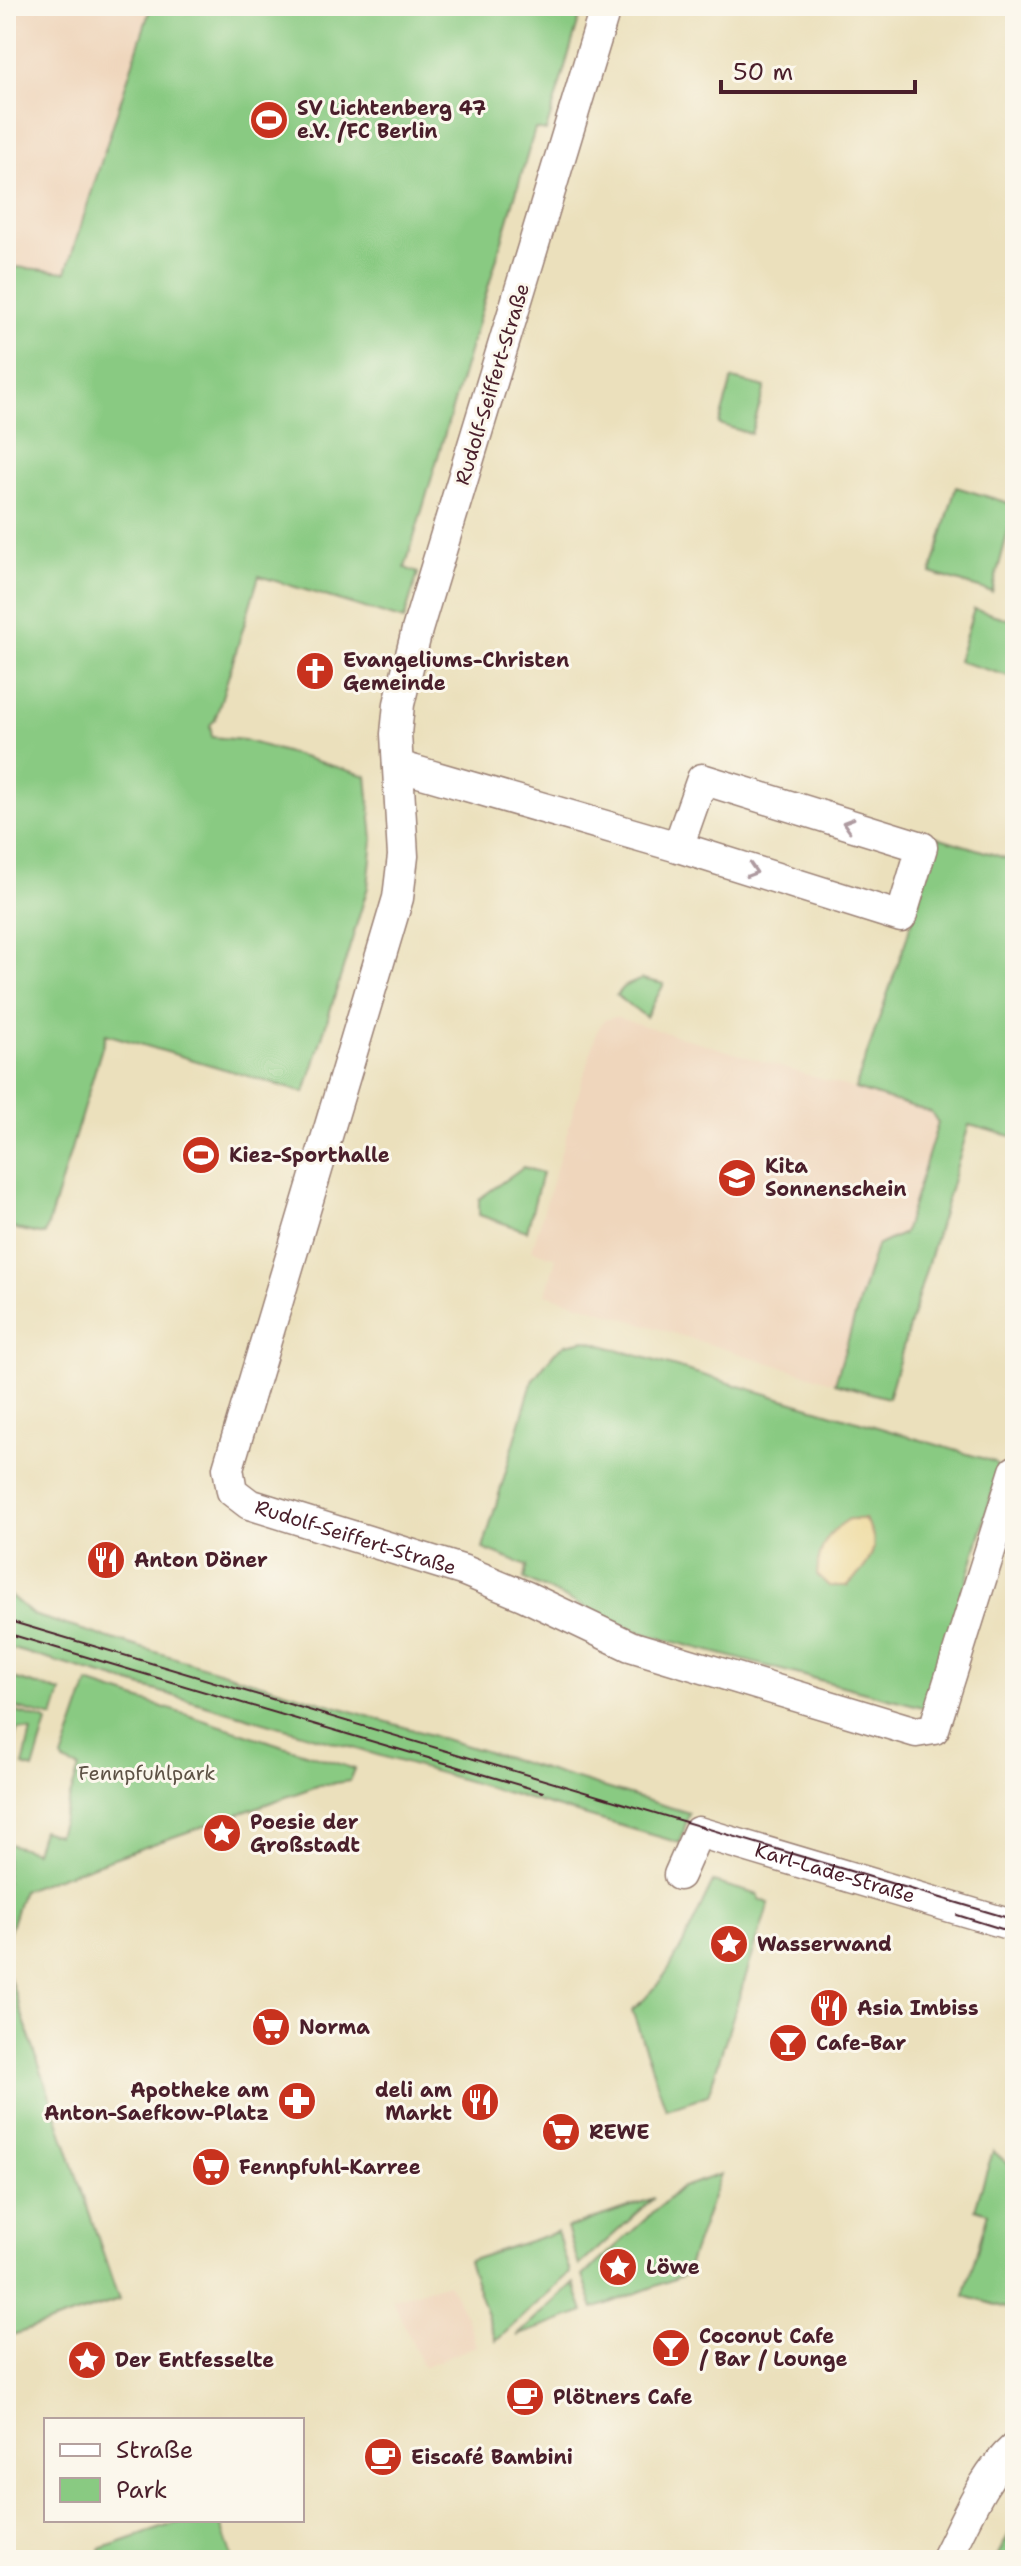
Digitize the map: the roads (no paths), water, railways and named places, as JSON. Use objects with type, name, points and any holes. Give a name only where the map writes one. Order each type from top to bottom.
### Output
[{"type":"street","name":"Rudolf-Seiffert-Straße","points":[[606,6],[417,630],[399,704],[396,734],[403,856],[398,898],[228,1468],[232,1491],[249,1504],[465,1571],[630,1646],[916,1732],[934,1729],[1015,1471]]},
{"type":"street","points":[[398,766],[678,847],[901,917],[922,847],[702,779],[678,847]]},
{"type":"street","name":"Karl-Lade-Straße","points":[[679,1875],[698,1832],[1015,1926]]},
{"type":"street","points":[[945,2560],[980,2492],[1003,2458],[1015,2447]]},
{"type":"tram line","points":[[6,1620],[1015,1920]]},
{"type":"tram line","points":[[6,1633],[543,1792]]},
{"type":"tram line","points":[[957,1915],[1015,1933]]},
{"type":"place","name":"SV Lichtenberg 47 e.V. /FC Berlin","points":[[269,120]]},
{"type":"place","name":"Evangeliums-Christen Gemeinde","points":[[315,671]]},
{"type":"place","name":"Kiez-Sporthalle","points":[[201,1155]]},
{"type":"place","name":"Kita Sonnenschein","points":[[737,1178]]},
{"type":"place","name":"Anton Döner","points":[[106,1560]]},
{"type":"place","name":"Poesie der Großstadt","points":[[222,1833]]},
{"type":"place","name":"Wasserwand","points":[[729,1944]]},
{"type":"place","name":"Asia Imbiss","points":[[829,2008]]},
{"type":"place","name":"Norma","points":[[271,2027]]},
{"type":"place","name":"Cafe-Bar","points":[[788,2043]]},
{"type":"place","name":"Apotheke am Anton-Saefkow-Platz","points":[[297,2101]]},
{"type":"place","name":"deli am Markt","points":[[480,2102]]},
{"type":"place","name":"REWE","points":[[561,2132]]},
{"type":"place","name":"Fennpfuhl-Karree","points":[[211,2167]]},
{"type":"place","name":"Löwe","points":[[618,2267]]},
{"type":"place","name":"Coconut Cafe / Bar / Lounge","points":[[671,2348]]},
{"type":"place","name":"Der Entfesselte","points":[[87,2360]]},
{"type":"place","name":"Plötners Cafe","points":[[525,2397]]},
{"type":"place","name":"Eiscafé Bambini","points":[[383,2457]]},
{"type":"park label","name":"Fennpfuhlpark","points":[[147,1773]]}]
